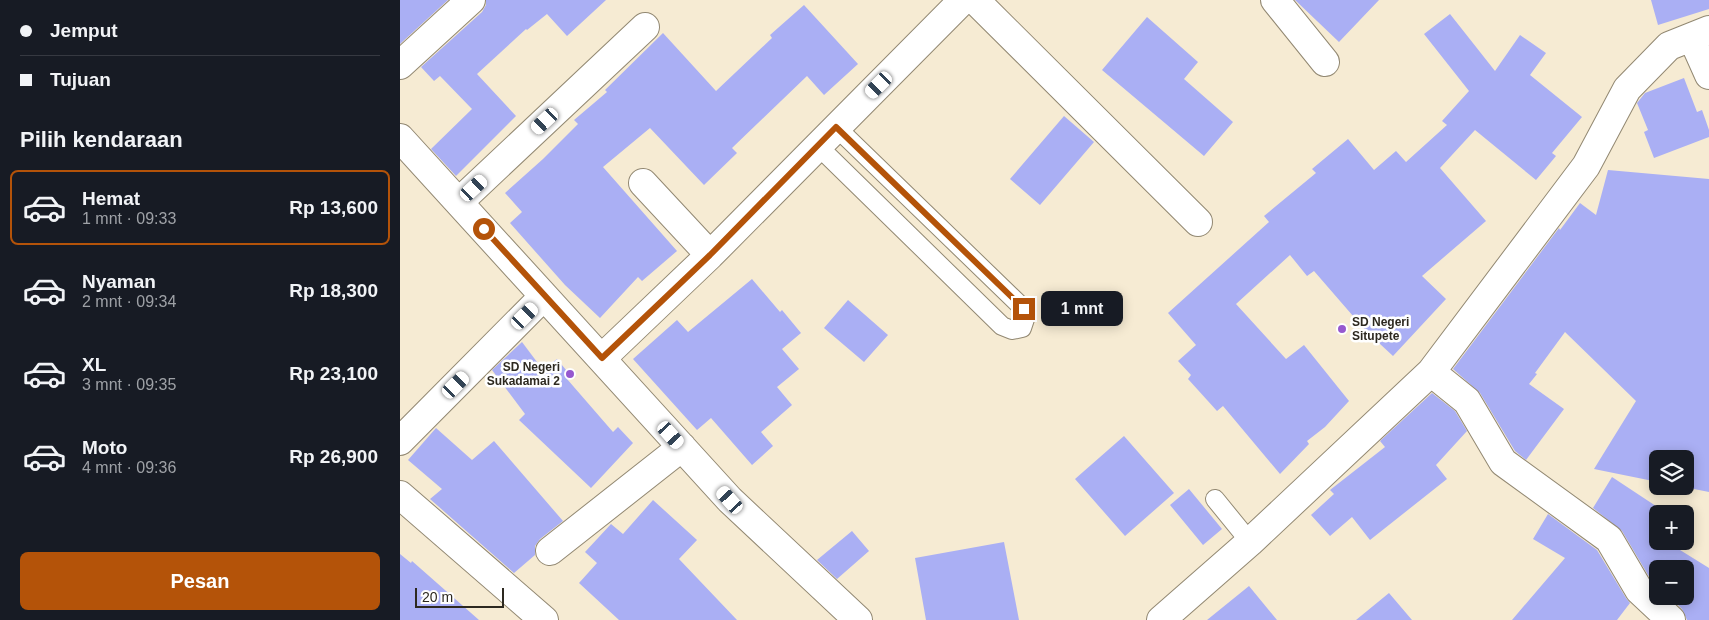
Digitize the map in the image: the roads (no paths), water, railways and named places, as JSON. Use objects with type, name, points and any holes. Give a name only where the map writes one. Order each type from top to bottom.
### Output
[{"type":"street","points":[[400,65],[471,0]]},
{"type":"street","points":[[602,358],[710,255],[964,0]]},
{"type":"street","points":[[975,0],[1198,222]]},
{"type":"street","points":[[1275,0],[1325,62]]},
{"type":"street","points":[[459,202],[645,27]]},
{"type":"street","points":[[1161,620],[1250,542],[1431,372],[1586,166],[1627,89],[1669,46],[1700,34],[1709,75]]},
{"type":"street","points":[[400,138],[730,500],[858,620]]},
{"type":"street","points":[[643,183],[710,255]]},
{"type":"street","points":[[400,441],[544,296]]},
{"type":"street","points":[[1431,372],[1467,401],[1503,462],[1609,539],[1638,590],[1666,618]]},
{"type":"street","points":[[550,551],[682,448]]},
{"type":"street","points":[[400,495],[544,620]]},
{"type":"lane","points":[[818,146],[1002,326],[1012,330],[1022,328],[1025,320],[1024,309],[836,127]]},
{"type":"lane","points":[[1215,499],[1250,542]]},
{"type":"place","name":"SD Negeri Situpete","points":[[1342,329]]},
{"type":"place","name":"SD Negeri Sukadamai 2","points":[[570,374]]}]
